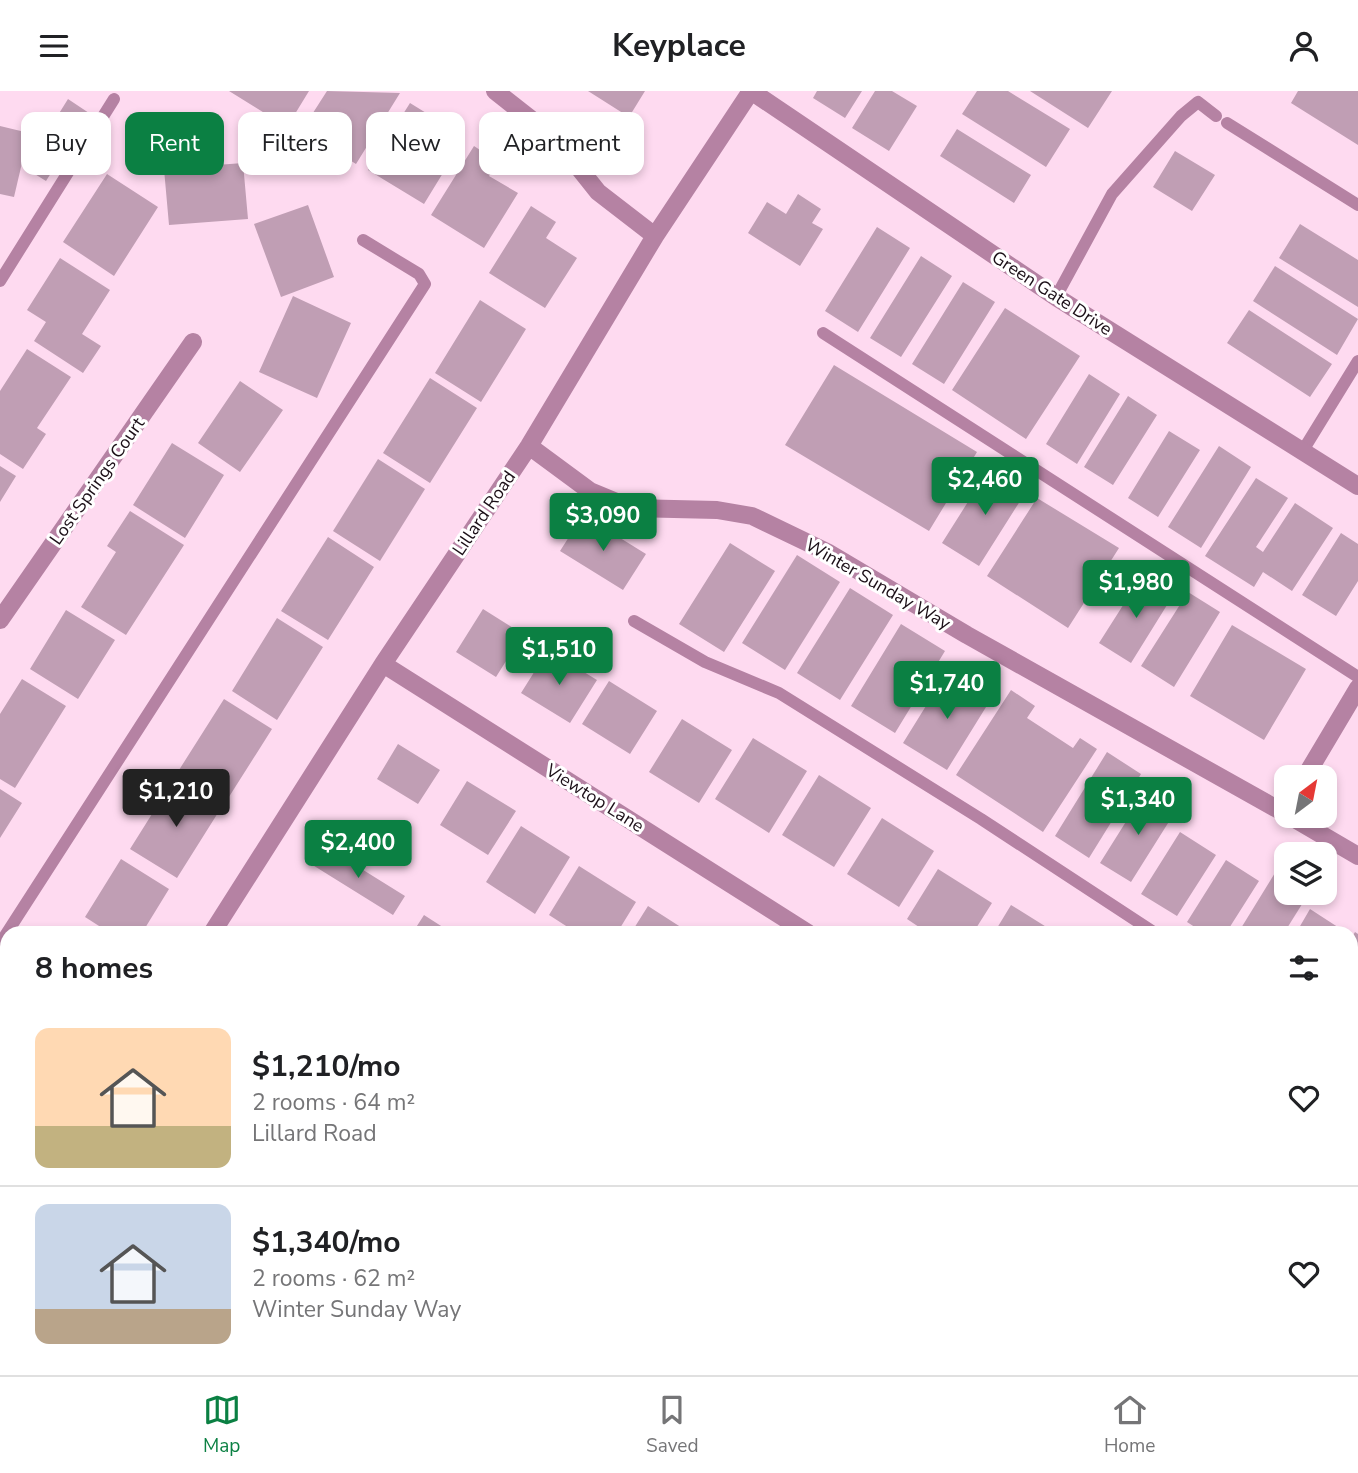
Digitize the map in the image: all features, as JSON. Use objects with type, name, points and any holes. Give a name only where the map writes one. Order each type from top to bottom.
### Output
[{"type":"street","points":[[495,91],[555,138],[598,192],[655,236]]},
{"type":"street","name":"Lillard Road","points":[[216,926],[383,664],[529,446],[655,236],[751,91]]},
{"type":"street","name":"Green Gate Drive","points":[[751,91],[1056,297],[1358,486]]},
{"type":"street","name":"Lost Springs Court","points":[[0,620],[193,342]]},
{"type":"street","name":"Winter Sunday Way","points":[[529,446],[590,491],[631,507],[718,510],[752,516],[827,552],[967,635],[1274,806]]},
{"type":"street","name":"Viewtop Lane","points":[[383,664],[797,926]]},
{"type":"street","points":[[1312,765],[1358,688]]},
{"type":"street","name":"Winter Sunday Way","points":[[1311,828],[1358,856]]},
{"type":"lane","points":[[0,281],[114,99]]},
{"type":"lane","points":[[1056,297],[1112,194],[1139,162],[1198,102],[1221,120],[1358,205]]},
{"type":"lane","points":[[10,926],[425,284],[419,274],[363,240]]},
{"type":"lane","points":[[823,333],[1358,677]]},
{"type":"lane","points":[[1302,452],[1358,361]]},
{"type":"lane","points":[[634,621],[705,663],[779,693],[981,819],[1144,926]]},
{"type":"building","points":[[229,91],[309,91],[296,112],[263,112]]},
{"type":"building","points":[[327,91],[400,93],[388,112],[366,112],[366,148],[356,164],[352,161],[352,112],[314,112]]},
{"type":"building","points":[[588,91],[645,91],[632,112],[621,112]]},
{"type":"building","points":[[817,91],[862,91],[845,118],[813,98]]},
{"type":"building","points":[[875,91],[892,91],[917,106],[889,151],[852,128]]},
{"type":"building","points":[[977,91],[1008,91],[1070,129],[1046,167],[962,114]]},
{"type":"building","points":[[1030,91],[1112,91],[1088,128]]},
{"type":"building","points":[[1298,91],[1358,91],[1358,145],[1291,103]]},
{"type":"building","points":[[68,99],[88,112],[60,112]]},
{"type":"building","points":[[410,103],[425,112],[404,112]]},
{"type":"building","points":[[0,126],[21,131],[21,167],[14,197],[0,194]]},
{"type":"building","points":[[957,129],[1031,175],[1014,203],[940,156]]},
{"type":"building","points":[[474,146],[479,149],[479,175],[490,175],[518,193],[484,248],[431,215],[456,175],[465,175],[465,160]]},
{"type":"building","points":[[1175,151],[1215,175],[1192,211],[1153,187]]},
{"type":"building","points":[[238,163],[238,175],[244,175],[248,219],[169,225],[165,175],[224,175],[224,164]]},
{"type":"building","points":[[36,175],[50,175],[46,181]]},
{"type":"building","points":[[106,175],[158,207],[114,276],[63,242]]},
{"type":"building","points":[[376,175],[442,175],[424,204]]},
{"type":"building","points":[[798,194],[821,209],[812,223],[823,229],[800,266],[748,233],[767,202],[786,214]]},
{"type":"building","points":[[308,205],[334,277],[281,297],[254,224]]},
{"type":"building","points":[[531,206],[556,222],[546,238],[577,258],[545,308],[489,273]]},
{"type":"building","points":[[1300,224],[1358,260],[1358,307],[1279,258]]},
{"type":"building","points":[[877,227],[910,248],[858,332],[825,311]]},
{"type":"building","points":[[921,256],[952,276],[901,357],[870,338]]},
{"type":"building","points":[[60,258],[110,290],[82,334],[101,346],[83,373],[34,341],[46,322],[27,310]]},
{"type":"building","points":[[1275,266],[1358,319],[1337,355],[1253,301]]},
{"type":"building","points":[[963,282],[995,302],[944,384],[912,364]]},
{"type":"building","points":[[293,296],[351,323],[317,398],[259,372]]},
{"type":"building","points":[[480,300],[526,329],[481,402],[435,373]]},
{"type":"building","points":[[1005,308],[1080,356],[1026,439],[952,390]]},
{"type":"building","points":[[1249,310],[1332,364],[1310,397],[1227,343]]},
{"type":"building","points":[[27,349],[71,377],[37,428],[46,434],[23,469],[0,454],[0,391]]},
{"type":"building","points":[[834,365],[977,452],[929,531],[785,445]]},
{"type":"building","points":[[1089,374],[1120,394],[1077,464],[1046,444]]},
{"type":"building","points":[[430,378],[477,408],[430,483],[383,453]]},
{"type":"building","points":[[240,381],[283,410],[240,472],[198,443]]},
{"type":"building","points":[[1128,396],[1157,415],[1113,485],[1084,467]]},
{"type":"building","points":[[1169,431],[1200,450],[1158,517],[1128,498]]},
{"type":"building","points":[[172,443],[224,475],[185,538],[133,505]]},
{"type":"building","points":[[1219,446],[1251,467],[1201,548],[1168,527]]},
{"type":"building","points":[[378,459],[425,489],[380,561],[333,531]]},
{"type":"building","points":[[0,466],[16,476],[0,502]]},
{"type":"building","points":[[990,467],[1027,490],[979,566],[942,543]]},
{"type":"building","points":[[1256,478],[1288,498],[1256,547],[1263,552],[1295,503],[1333,528],[1292,591],[1263,572],[1254,587],[1205,556]]},
{"type":"building","points":[[1037,498],[1119,548],[1068,628],[987,576]]},
{"type":"building","points":[[130,511],[184,545],[126,635],[81,607],[116,552],[107,546]]},
{"type":"building","points":[[583,515],[646,554],[623,590],[560,551]]},
{"type":"building","points":[[1341,533],[1358,544],[1358,581],[1336,616],[1302,595]]},
{"type":"building","points":[[328,537],[374,567],[328,640],[281,611]]},
{"type":"building","points":[[730,543],[775,571],[724,652],[679,624]]},
{"type":"building","points":[[797,555],[840,582],[785,670],[742,643]]},
{"type":"building","points":[[1141,577],[1172,597],[1131,663],[1099,643]]},
{"type":"building","points":[[850,588],[893,615],[840,700],[797,673]]},
{"type":"building","points":[[1188,592],[1220,612],[1174,687],[1141,666]]},
{"type":"building","points":[[483,609],[523,634],[496,677],[456,652]]},
{"type":"building","points":[[66,610],[115,640],[78,699],[30,669]]},
{"type":"building","points":[[277,618],[323,647],[277,720],[232,691]]},
{"type":"building","points":[[901,624],[945,651],[895,733],[851,706]]},
{"type":"building","points":[[1232,625],[1306,669],[1264,740],[1190,696]]},
{"type":"building","points":[[548,650],[597,680],[570,723],[521,693]]},
{"type":"building","points":[[947,672],[991,699],[947,770],[903,743]]},
{"type":"building","points":[[22,679],[66,706],[15,788],[0,779],[0,714]]},
{"type":"building","points":[[609,681],[657,711],[630,754],[582,724]]},
{"type":"building","points":[[1011,690],[1035,706],[1027,718],[1073,748],[1080,738],[1097,749],[1043,832],[956,775]]},
{"type":"building","points":[[224,699],[272,729],[227,800],[179,770]]},
{"type":"building","points":[[682,719],[732,750],[699,803],[649,772]]},
{"type":"building","points":[[753,738],[807,771],[769,833],[715,799]]},
{"type":"building","points":[[398,744],[440,770],[418,804],[377,779]]},
{"type":"building","points":[[1107,752],[1141,774],[1089,858],[1055,836]]},
{"type":"building","points":[[819,775],[871,808],[834,867],[782,835]]},
{"type":"building","points":[[174,779],[221,808],[177,878],[130,849]]},
{"type":"building","points":[[467,781],[516,811],[488,855],[440,825]]},
{"type":"building","points":[[0,789],[22,803],[0,838]]},
{"type":"building","points":[[1144,793],[1175,812],[1131,882],[1100,863]]},
{"type":"building","points":[[882,818],[934,851],[899,907],[847,874]]},
{"type":"building","points":[[521,826],[570,857],[535,914],[486,882]]},
{"type":"building","points":[[1180,832],[1216,855],[1177,916],[1141,894]]},
{"type":"building","points":[[323,845],[405,896],[393,915],[311,864]]},
{"type":"building","points":[[121,859],[169,889],[146,926],[99,926],[85,917]]},
{"type":"building","points":[[1226,860],[1259,881],[1230,926],[1193,926],[1187,922]]},
{"type":"building","points":[[579,866],[636,902],[621,926],[566,926],[549,915]]},
{"type":"building","points":[[938,869],[992,903],[977,926],[918,926],[907,919]]},
{"type":"building","points":[[1274,874],[1274,905],[1302,905],[1288,926],[1242,926]]},
{"type":"building","points":[[1011,905],[1045,926],[998,926]]},
{"type":"building","points":[[648,906],[679,926],[635,926]]},
{"type":"building","points":[[1310,909],[1336,926],[1300,926]]},
{"type":"building","points":[[424,915],[441,926],[417,926]]}]
